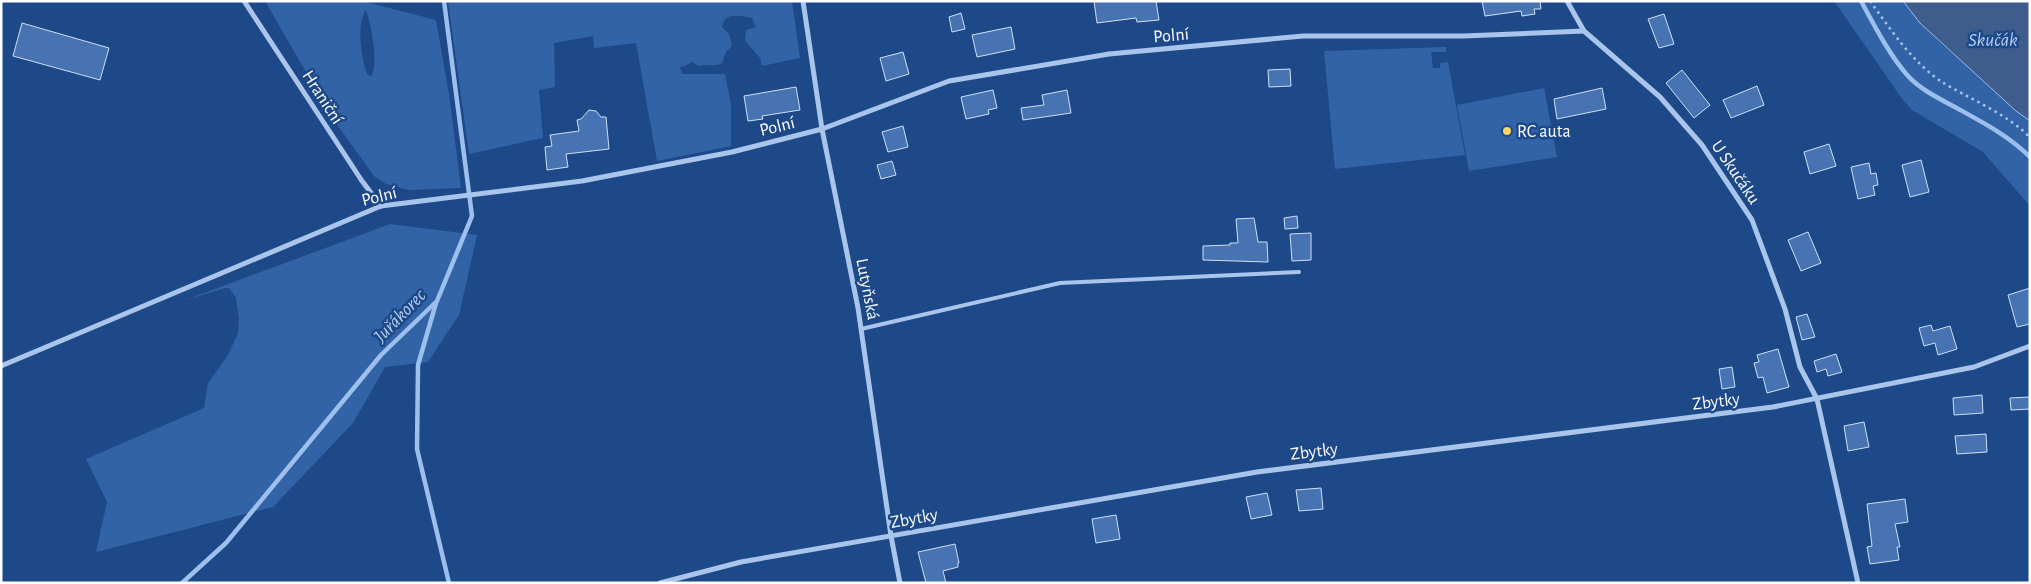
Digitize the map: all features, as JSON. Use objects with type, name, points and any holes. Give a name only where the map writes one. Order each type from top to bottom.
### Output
[{"type":"street","name":"Hraniční","points":[[244,1],[380,206]]},
{"type":"street","name":"Lutyňská","points":[[803,1],[822,129],[861,329],[891,536],[900,583]]},
{"type":"street","name":"U Skučáku","points":[[1567,1],[1584,32],[1660,97],[1702,145],[1752,220],[1785,309],[1800,367],[1817,399],[1858,583]]},
{"type":"street","name":"Polní","points":[[1,366],[380,206],[582,181],[732,152],[822,129],[949,81],[1109,54],[1303,36],[1463,36],[1584,32]]},
{"type":"street","name":"Zbytky","points":[[660,583],[741,562],[1257,472],[1773,408],[1974,367],[2030,346]]},
{"type":"lane","points":[[861,329],[1060,283],[1299,272]]},
{"type":"path","points":[[1870,1],[1905,48],[1940,81],[2001,116],[2030,138]]},
{"type":"shaded area","points":[[265,1],[362,1],[436,20],[449,94],[461,188],[409,190],[386,184],[374,176],[333,119]],"holes":[[[366,10],[374,52],[372,76],[368,75],[365,69],[360,32]]]},
{"type":"shaded area","points":[[448,1],[792,1],[800,58],[762,66],[760,58],[745,41],[746,30],[756,27],[752,18],[734,16],[726,19],[722,27],[729,34],[732,46],[726,52],[722,63],[698,66],[692,62],[680,67],[682,74],[725,74],[731,105],[731,146],[657,161],[636,43],[594,48],[593,36],[554,43],[555,87],[539,90],[543,138],[469,154]]},
{"type":"shaded area","points":[[1834,1],[1903,1],[1920,23],[1942,44],[2030,121],[2030,206],[1983,152],[1912,110]]},
{"type":"shaded area","points":[[1446,47],[1446,52],[1431,52],[1433,68],[1440,68],[1440,63],[1448,62],[1465,155],[1335,169],[1324,51]]},
{"type":"shaded area","name":"RC auta","points":[[1544,88],[1557,157],[1469,171],[1457,105]]},
{"type":"shaded area","points":[[390,224],[477,235],[459,315],[428,362],[385,367],[353,423],[273,507],[96,552],[107,502],[86,459],[204,408],[208,383],[228,355],[238,333],[239,319],[236,298],[229,288],[183,301]]},
{"type":"water","name":"Skučák","points":[[1903,1],[2030,1],[2030,121],[2016,111],[1920,23]]},
{"type":"building","points":[[1094,1],[1156,1],[1159,20],[1137,22],[1136,18],[1097,23]]},
{"type":"building","points":[[1482,1],[1540,1],[1541,9],[1534,9],[1535,14],[1522,16],[1521,11],[1485,16]]},
{"type":"building","points":[[961,13],[965,29],[952,32],[949,17]]},
{"type":"building","points":[[1664,14],[1674,44],[1659,48],[1648,19]]},
{"type":"building","points":[[22,23],[109,48],[100,80],[13,56]]},
{"type":"building","points":[[1011,27],[1015,49],[977,57],[972,35]]},
{"type":"building","points":[[903,52],[909,74],[886,81],[880,58]]},
{"type":"building","points":[[1290,69],[1291,86],[1269,87],[1268,70]]},
{"type":"building","points":[[1682,70],[1710,105],[1694,118],[1666,83]]},
{"type":"building","points":[[1757,86],[1764,105],[1731,118],[1723,100]]},
{"type":"building","points":[[796,87],[800,110],[762,116],[763,119],[748,121],[744,96]]},
{"type":"building","points":[[1602,88],[1606,109],[1557,119],[1554,99]]},
{"type":"building","points":[[993,90],[997,108],[988,110],[989,114],[966,119],[961,97]]},
{"type":"building","points":[[1067,90],[1071,113],[1023,120],[1021,108],[1044,105],[1042,95]]},
{"type":"building","points":[[589,110],[596,111],[601,117],[606,117],[609,149],[566,154],[568,167],[547,170],[545,147],[552,146],[550,135],[579,131],[577,120],[581,119]]},
{"type":"building","points":[[903,126],[908,147],[888,152],[882,132]]},
{"type":"building","points":[[1829,144],[1836,166],[1810,174],[1804,152]]},
{"type":"building","points":[[1921,160],[1929,192],[1910,197],[1902,165]]},
{"type":"building","points":[[892,161],[896,175],[881,179],[877,165]]},
{"type":"building","points":[[1869,163],[1871,174],[1876,173],[1878,185],[1873,186],[1875,195],[1858,199],[1851,167]]},
{"type":"building","points":[[1297,216],[1298,228],[1285,229],[1284,218]]},
{"type":"building","points":[[1254,218],[1258,242],[1267,242],[1268,262],[1203,260],[1203,246],[1238,243],[1236,219]]},
{"type":"building","points":[[1808,232],[1821,263],[1801,271],[1788,240]]},
{"type":"building","points":[[1311,233],[1311,260],[1292,261],[1290,234]]},
{"type":"building","points":[[2030,288],[2030,324],[2017,327],[2008,295]]},
{"type":"building","points":[[1807,314],[1815,337],[1802,340],[1796,317]]},
{"type":"building","points":[[1931,325],[1933,331],[1950,326],[1957,349],[1938,355],[1935,343],[1924,346],[1919,328]]},
{"type":"building","points":[[1778,349],[1789,387],[1767,393],[1763,377],[1758,378],[1754,363],[1759,362],[1757,355]]},
{"type":"building","points":[[1836,354],[1842,372],[1828,376],[1826,369],[1817,372],[1814,361]]},
{"type":"building","points":[[1732,367],[1735,387],[1722,389],[1719,369]]},
{"type":"building","points":[[1982,395],[1983,413],[1954,415],[1953,398]]},
{"type":"building","points":[[2030,397],[2030,409],[2011,410],[2010,398]]},
{"type":"building","points":[[1864,422],[1869,447],[1848,451],[1844,426]]},
{"type":"building","points":[[1986,434],[1987,452],[1957,454],[1955,436]]},
{"type":"building","points":[[1321,488],[1323,509],[1299,511],[1296,490]]},
{"type":"building","points":[[1267,493],[1272,515],[1251,519],[1246,497]]},
{"type":"building","points":[[1905,499],[1908,522],[1895,524],[1900,547],[1897,547],[1899,560],[1870,564],[1867,547],[1872,546],[1867,504]]},
{"type":"building","points":[[1116,515],[1120,539],[1096,543],[1092,519]]},
{"type":"building","points":[[955,544],[959,563],[958,567],[943,571],[946,583],[926,583],[918,552]]},
{"type":"waterway","name":"Juřákorec","points":[[182,583],[226,543],[381,355],[437,301],[472,216],[444,1]]},
{"type":"waterway","points":[[1861,1],[1889,50],[1901,68],[1913,81],[1929,93],[2003,135],[2030,157]]},
{"type":"waterway","points":[[436,303],[418,365],[417,449],[449,583]]},
{"type":"place","name":"RC auta","points":[[1507,131]]}]
